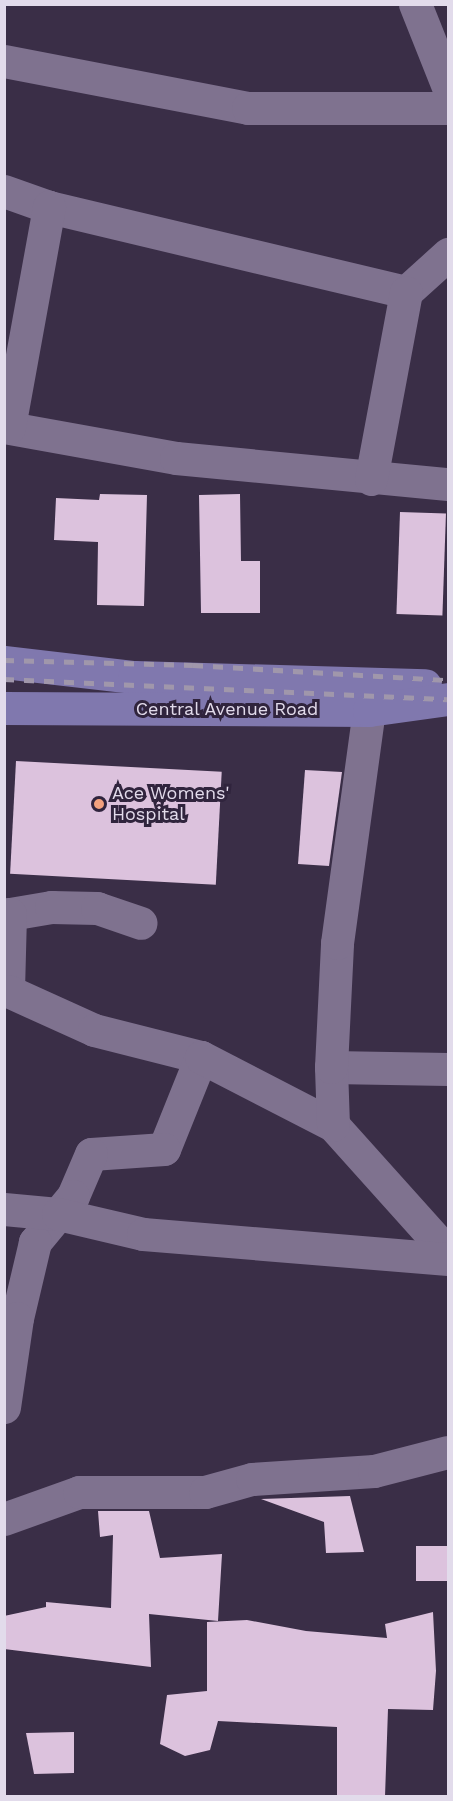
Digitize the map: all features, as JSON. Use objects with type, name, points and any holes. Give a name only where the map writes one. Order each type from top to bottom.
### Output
[{"type":"main road","points":[[4,662],[134,677],[448,686]]},
{"type":"main road","name":"Central Avenue Road","points":[[4,708],[369,710],[448,699]]},
{"type":"street","points":[[415,4],[448,87]]},
{"type":"street","points":[[4,61],[248,108],[448,108]]},
{"type":"street","points":[[4,191],[49,207],[406,292]]},
{"type":"street","points":[[49,207],[7,427],[176,458],[371,479],[448,484]]},
{"type":"street","points":[[371,479],[406,292],[448,254]]},
{"type":"street","points":[[333,1125],[331,1067],[337,943],[369,710]]},
{"type":"street","points":[[141,923],[97,908],[51,907],[8,914],[8,991],[94,1030],[201,1057],[333,1125],[448,1253]]},
{"type":"street","points":[[4,1407],[17,1318],[35,1242],[73,1196],[91,1154],[164,1149],[201,1057]]},
{"type":"street","points":[[331,1067],[448,1069]]},
{"type":"street","points":[[4,1209],[58,1214],[143,1234],[448,1259]]},
{"type":"street","points":[[4,1519],[79,1492],[205,1492],[252,1479],[374,1471],[448,1452]]},
{"type":"building","points":[[100,494],[147,495],[144,606],[97,605],[98,542],[54,540],[56,498],[99,500]]},
{"type":"building","points":[[240,494],[241,561],[260,561],[260,613],[201,613],[199,495]]},
{"type":"building","points":[[400,512],[446,514],[442,616],[396,614]]},
{"type":"building","points":[[16,761],[222,772],[216,885],[10,874]]},
{"type":"building","points":[[305,770],[342,772],[329,866],[298,864]]},
{"type":"building","points":[[350,1496],[364,1552],[326,1553],[324,1522],[261,1499]]},
{"type":"building","points":[[98,1511],[149,1511],[160,1558],[222,1554],[218,1621],[149,1614],[151,1667],[4,1649],[4,1616],[46,1607],[46,1602],[111,1608],[113,1535],[100,1537]]},
{"type":"building","points":[[416,1546],[448,1546],[448,1581],[416,1581]]},
{"type":"building","points":[[433,1612],[436,1671],[433,1710],[388,1709],[385,1797],[337,1797],[337,1727],[218,1721],[210,1750],[185,1756],[160,1744],[167,1695],[207,1691],[207,1622],[247,1620],[306,1631],[387,1638],[385,1624]]},
{"type":"building","points":[[74,1732],[74,1773],[34,1774],[26,1733]]},
{"type":"railway","points":[[4,660],[193,665],[448,680]]},
{"type":"railway","points":[[4,679],[448,699]]},
{"type":"place","name":"Ace Womens' Hospital","points":[[99,804]]}]
